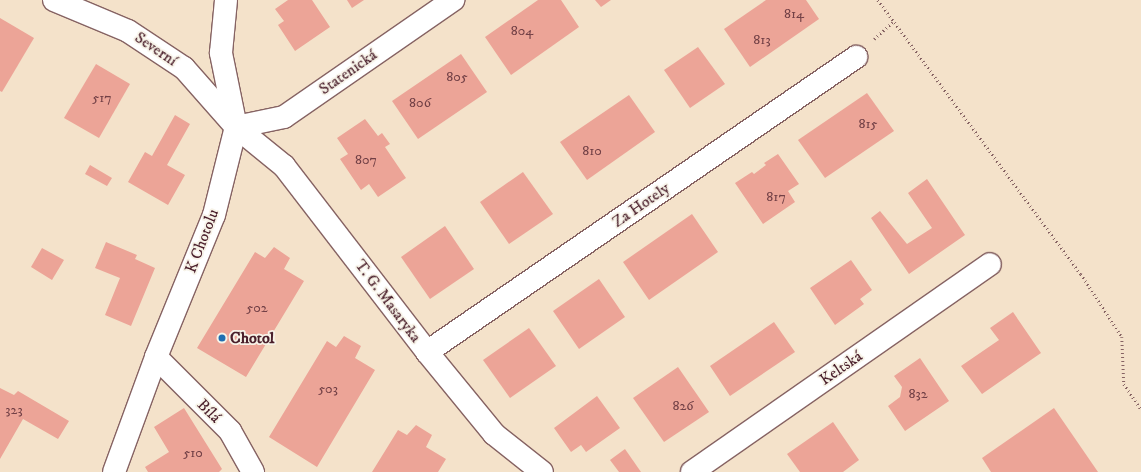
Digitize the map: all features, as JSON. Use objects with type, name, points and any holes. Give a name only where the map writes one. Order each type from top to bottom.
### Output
[{"type":"street","name":"Severní","points":[[54,0],[128,31],[184,68],[236,127]]},
{"type":"street","name":"K Chotolu","points":[[114,472],[156,358],[214,215],[236,127],[221,53],[226,0]]},
{"type":"street","name":"Statenická","points":[[236,127],[284,117],[453,0]]},
{"type":"street","name":"Za Hotely","points":[[427,352],[856,57]]},
{"type":"street","name":"T. G. Masaryka","points":[[236,127],[284,166],[427,352],[494,434],[542,472]]},
{"type":"street","name":"Keltská","points":[[692,472],[990,264]]},
{"type":"street","name":"Bílá","points":[[156,358],[230,431],[253,472]]},
{"type":"path","points":[[878,0],[1081,274],[1122,336],[1124,384],[1141,409]]},
{"type":"building","points":[[288,0],[312,0],[330,27],[295,51],[278,25],[284,21],[275,9]]},
{"type":"building","points":[[347,0],[364,0],[352,8]]},
{"type":"building","points":[[538,0],[561,0],[579,27],[511,75],[485,37]]},
{"type":"building","points":[[595,0],[611,0],[601,7]]},
{"type":"building","points":[[766,0],[806,0],[819,19],[750,67],[724,29]]},
{"type":"building","points":[[0,18],[34,38],[2,92],[0,91]]},
{"type":"building","points":[[698,47],[725,84],[690,108],[664,70]]},
{"type":"building","points":[[461,54],[487,92],[418,139],[392,101]]},
{"type":"building","points":[[96,64],[130,84],[99,138],[64,118]]},
{"type":"building","points":[[867,93],[894,131],[825,178],[798,140]]},
{"type":"building","points":[[629,95],[655,132],[587,180],[560,142]]},
{"type":"building","points":[[175,115],[190,124],[167,165],[185,175],[168,205],[128,182],[145,152],[152,156]]},
{"type":"building","points":[[365,119],[378,136],[382,133],[390,144],[385,147],[406,178],[378,197],[369,184],[361,190],[340,159],[348,154],[337,138]]},
{"type":"building","points":[[778,154],[799,184],[788,191],[795,202],[763,224],[735,183],[752,172],[754,174],[766,165],[764,163]]},
{"type":"building","points":[[90,165],[112,178],[107,186],[85,174]]},
{"type":"building","points":[[523,172],[553,214],[509,244],[480,202]]},
{"type":"building","points":[[927,179],[965,235],[909,274],[871,218],[880,211],[907,244],[932,228],[908,193]]},
{"type":"building","points":[[692,214],[718,252],[649,300],[623,262]]},
{"type":"building","points":[[445,226],[474,269],[430,299],[401,257]]},
{"type":"building","points":[[106,242],[137,255],[135,259],[155,268],[131,326],[105,315],[120,278],[95,268]]},
{"type":"building","points":[[274,247],[290,258],[284,269],[304,281],[246,377],[197,348],[255,252],[265,258]]},
{"type":"building","points":[[42,248],[64,260],[52,280],[31,267]]},
{"type":"building","points":[[851,260],[872,290],[860,299],[864,304],[835,325],[810,288]]},
{"type":"building","points":[[599,279],[625,317],[579,349],[553,311]]},
{"type":"building","points":[[1013,312],[1041,353],[982,394],[961,366],[999,340],[990,328]]},
{"type":"building","points":[[774,322],[795,352],[730,396],[710,366]]},
{"type":"building","points":[[529,328],[556,366],[510,398],[483,360]]},
{"type":"building","points":[[344,336],[361,346],[355,358],[375,370],[317,467],[269,437],[327,341],[336,347]]},
{"type":"building","points":[[920,358],[949,401],[905,431],[888,406],[900,397],[902,387],[894,376]]},
{"type":"building","points":[[678,367],[709,412],[664,442],[633,398]]},
{"type":"building","points":[[0,388],[14,395],[18,391],[69,421],[58,439],[23,419],[0,459]]},
{"type":"building","points":[[597,396],[620,428],[586,452],[581,445],[571,452],[554,428]]},
{"type":"building","points":[[184,408],[222,469],[219,472],[148,472],[145,467],[169,452],[154,427]]},
{"type":"building","points":[[1054,408],[1098,472],[991,472],[982,458]]},
{"type":"building","points":[[833,422],[859,460],[843,472],[800,472],[787,454]]},
{"type":"building","points":[[416,425],[432,435],[426,447],[446,459],[438,472],[372,472],[398,430],[407,435]]},
{"type":"building","points":[[625,449],[641,472],[619,472],[610,460]]},
{"type":"place","name":"Chotol","points":[[222,338]]}]
